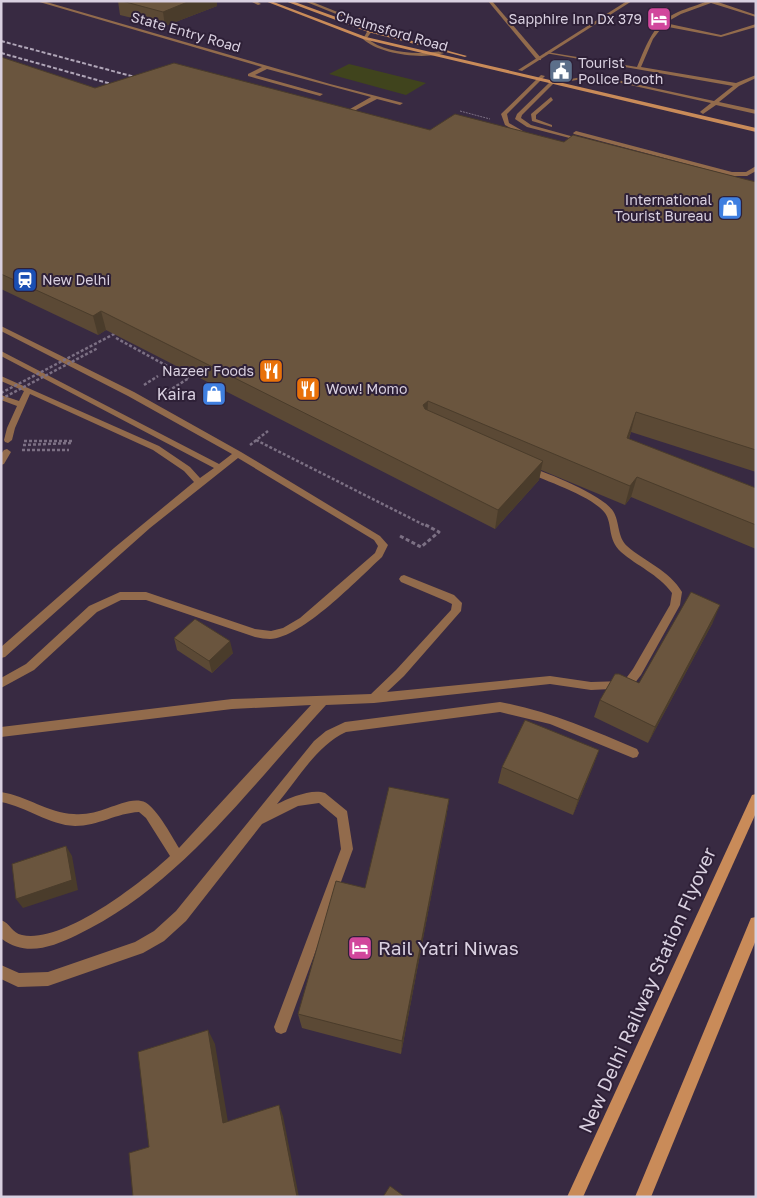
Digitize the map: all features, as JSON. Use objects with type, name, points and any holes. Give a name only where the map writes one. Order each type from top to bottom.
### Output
[{"type":"main road","name":"Chelmsford Road","points":[[267,1],[365,38]]},
{"type":"main road","name":"Chelmsford Road","points":[[287,1],[370,31],[520,70],[541,78]]},
{"type":"main road","name":"Chelmsford Road","points":[[431,54],[514,74],[541,78]]},
{"type":"main road","points":[[541,78],[567,81],[756,125]]},
{"type":"main road","points":[[541,78],[552,83],[756,130]]},
{"type":"main road","name":"New Delhi Railway Station Flyover","points":[[575,1197],[756,799]]},
{"type":"main road","points":[[643,1197],[756,923]]},
{"type":"street","name":"State Entry Road","points":[[38,1],[400,103]]},
{"type":"street","points":[[252,1],[259,4]]},
{"type":"street","points":[[306,1],[343,15]]},
{"type":"street","points":[[490,1],[539,59]]},
{"type":"street","points":[[520,70],[630,1]]},
{"type":"street","points":[[638,69],[655,32],[671,18],[711,1],[756,16]]},
{"type":"street","points":[[662,24],[721,36],[756,25]]},
{"type":"street","points":[[370,31],[365,38],[373,44],[399,51],[414,54],[431,54],[447,51]]},
{"type":"street","points":[[547,53],[737,85]]},
{"type":"street","points":[[267,67],[250,75],[320,94]]},
{"type":"street","points":[[567,81],[594,76],[756,112]]},
{"type":"street","points":[[702,112],[737,85],[756,76]]},
{"type":"street","points":[[532,136],[512,128],[505,121],[504,114],[541,78]]},
{"type":"street","points":[[552,83],[519,115],[518,119],[521,122],[541,130],[739,182]]},
{"type":"street","points":[[524,93],[538,96]]},
{"type":"street","points":[[352,110],[376,97]]},
{"type":"street","points":[[551,99],[533,115],[534,120],[542,124],[732,174],[747,174],[756,168]]},
{"type":"street","points":[[1,328],[148,404],[238,454],[377,538],[383,545],[379,555],[304,620],[286,631],[271,635],[255,633],[146,596],[120,596],[93,609],[30,667],[1,684]]},
{"type":"street","points":[[1,353],[220,467]]},
{"type":"street","points":[[1,378],[156,448],[187,469],[198,482]]},
{"type":"street","points":[[8,440],[28,391]]},
{"type":"street","points":[[1,396],[21,405]]},
{"type":"street","points":[[1,462],[6,452]]},
{"type":"street","points":[[1,654],[81,582],[198,482],[238,454]]},
{"type":"street","points":[[1,732],[232,704],[374,698],[550,680],[590,686],[627,685],[637,672],[675,605],[678,592],[671,582],[636,560],[621,547],[614,537],[613,521],[608,511],[595,500],[516,464]]},
{"type":"street","points":[[374,698],[400,673],[456,611],[457,604],[450,598],[404,579]]},
{"type":"street","points":[[1,926],[5,932],[22,943],[44,942],[97,919],[142,891],[178,858],[323,700]]},
{"type":"street","points":[[1,972],[18,980],[48,979],[138,948],[159,936],[181,916],[318,744],[330,734],[345,727],[500,707],[523,710],[544,716],[633,753]]},
{"type":"street","points":[[1,797],[24,802],[48,816],[75,820],[104,816],[133,806],[142,806],[150,814],[178,858]]},
{"type":"street","points":[[255,822],[296,801],[321,797],[343,816],[347,849],[281,1027]]},
{"type":"path","points":[[460,111],[490,119]]},
{"type":"path","points":[[1,396],[120,330]]},
{"type":"path","points":[[116,338],[189,378],[148,404]]},
{"type":"path","points":[[1,396],[98,348]]},
{"type":"path","points":[[256,440],[439,532],[421,547],[400,536]]},
{"type":"path","points":[[23,443],[73,442]]},
{"type":"path","points":[[21,450],[68,450]]},
{"type":"green space","points":[[349,64],[426,83],[406,95],[329,74]]},
{"type":"building","points":[[122,1],[190,1],[163,12]]},
{"type":"building","points":[[1,57],[95,88],[174,63],[430,130],[455,114],[564,142],[573,135],[756,182],[756,450],[636,412],[627,438],[756,488],[756,525],[637,477],[630,486],[428,401],[423,405],[425,409],[543,461],[498,510],[101,311],[93,316],[1,274]]},
{"type":"building","points":[[691,592],[720,605],[655,727],[600,700],[615,674],[639,683]]},
{"type":"building","points":[[195,619],[230,641],[209,661],[174,638]]},
{"type":"building","points":[[525,720],[599,750],[578,800],[502,767]]},
{"type":"building","points":[[389,787],[449,799],[402,1041],[298,1014],[336,881],[365,888]]},
{"type":"building","points":[[66,846],[72,880],[16,899],[12,864]]},
{"type":"building","points":[[208,1030],[223,1123],[279,1105],[297,1197],[133,1197],[129,1153],[149,1147],[138,1052]]},
{"type":"building","points":[[390,1186],[405,1197],[383,1197]]},
{"type":"railway","points":[[1,41],[146,80]]},
{"type":"railway","points":[[1,53],[122,87]]},
{"type":"place","name":"Sapphire Inn Dx 379","points":[[659,19]]},
{"type":"place","name":"Tourist Police Booth","points":[[561,71]]},
{"type":"place","name":"International Tourist Bureau","points":[[730,208]]},
{"type":"place","name":"New Delhi","points":[[25,280]]},
{"type":"place","name":"Nazeer Foods","points":[[271,371]]},
{"type":"place","name":"Wow! Momo","points":[[308,389]]},
{"type":"place","name":"Kaira","points":[[214,394]]},
{"type":"place","name":"Rail Yatri Niwas","points":[[360,948]]}]
